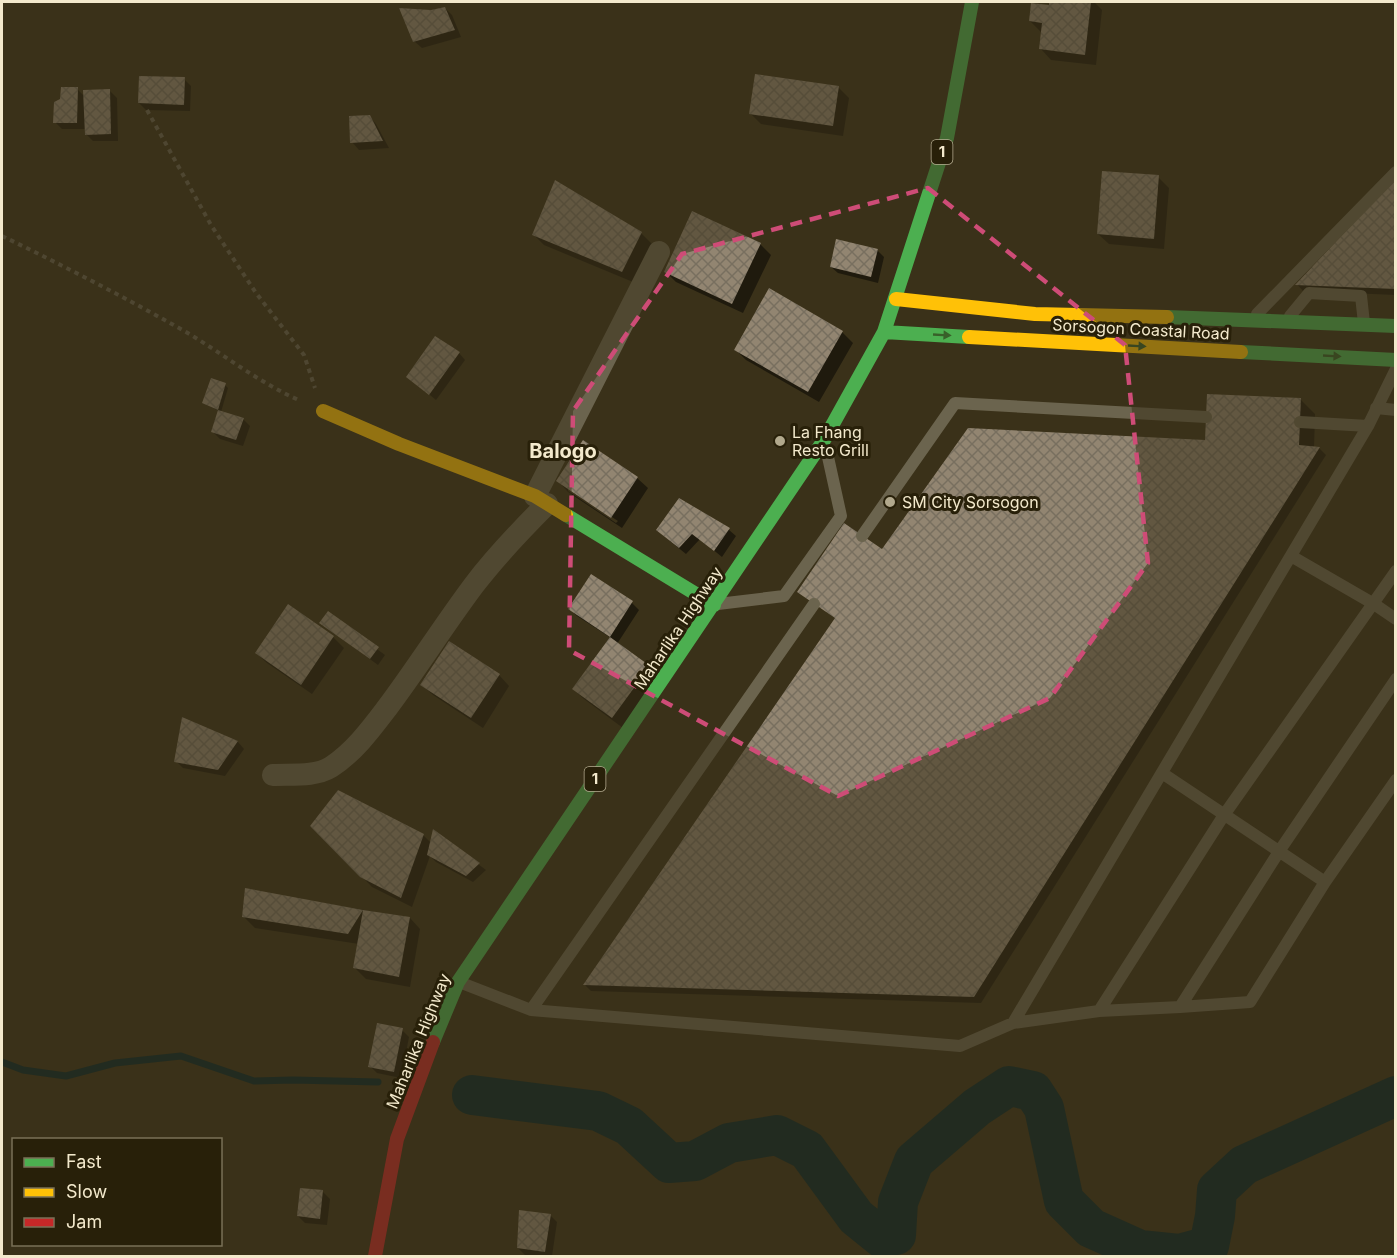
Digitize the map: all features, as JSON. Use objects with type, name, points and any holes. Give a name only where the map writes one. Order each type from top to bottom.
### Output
[{"type":"main road","name":"Maharlika Highway","points":[[375,1257],[397,1139],[423,1065],[458,982],[824,440],[884,332],[947,138],[972,2]]},
{"type":"main road","name":"Sorsogon Coastal Road","points":[[896,299],[1035,314],[1251,319],[1395,326]]},
{"type":"main road","name":"Sorsogon Coastal Road","points":[[884,332],[1395,360]]},
{"type":"main road","points":[[323,411],[399,444],[541,500],[714,605]]},
{"type":"street","points":[[273,775],[307,774],[329,768],[368,733],[407,682],[474,585],[541,500],[658,252]]},
{"type":"lane","points":[[1251,319],[1395,172]]},
{"type":"lane","points":[[1286,322],[1309,293],[1361,296],[1365,325]]},
{"type":"lane","points":[[1013,1023],[1368,426],[1395,369]]},
{"type":"lane","points":[[862,536],[956,403],[1206,417]]},
{"type":"lane","points":[[1376,408],[1395,410]]},
{"type":"lane","points":[[1300,422],[1368,426]]},
{"type":"lane","points":[[714,605],[784,596],[841,516],[824,440]]},
{"type":"lane","points":[[1291,556],[1374,604],[1395,619]]},
{"type":"lane","points":[[1099,1011],[1224,815],[1395,571]]},
{"type":"lane","points":[[531,1010],[814,604]]},
{"type":"lane","points":[[1180,1007],[1280,850],[1395,679]]},
{"type":"lane","points":[[1162,773],[1325,882]]},
{"type":"lane","points":[[458,982],[531,1010],[960,1046],[1013,1023],[1099,1011],[1250,1002],[1325,882],[1395,780]]},
{"type":"path","points":[[147,110],[211,225],[256,293],[304,355],[323,411]]},
{"type":"path","points":[[2,236],[188,333],[278,391],[323,411]]},
{"type":"highlighted area","points":[[928,188],[1125,345],[1148,563],[1050,698],[838,796],[569,650],[573,411],[682,254]]},
{"type":"building","points":[[1049,2],[1091,2],[1085,55],[1039,49],[1042,23],[1029,21],[1031,3],[1049,5]]},
{"type":"building","points":[[445,7],[455,30],[413,42],[399,8],[431,10]]},
{"type":"building","points":[[755,74],[839,86],[833,126],[749,114]]},
{"type":"building","points":[[139,76],[185,77],[184,105],[138,103]]},
{"type":"building","points":[[61,87],[78,87],[77,123],[53,123],[54,102],[60,99]]},
{"type":"building","points":[[110,89],[111,134],[85,135],[83,90]]},
{"type":"building","points":[[370,115],[383,141],[350,143],[349,116]]},
{"type":"building","points":[[1102,171],[1159,175],[1154,239],[1097,234]]},
{"type":"building","points":[[1396,178],[1396,289],[1295,285]]},
{"type":"building","points":[[555,180],[642,232],[622,272],[532,235]]},
{"type":"building","points":[[692,211],[761,243],[732,304],[664,272]]},
{"type":"building","points":[[836,239],[878,249],[871,277],[830,267]]},
{"type":"building","points":[[769,288],[843,331],[808,392],[734,350]]},
{"type":"building","points":[[435,336],[460,352],[429,395],[406,377]]},
{"type":"building","points":[[211,378],[226,383],[218,410],[202,403]]},
{"type":"building","points":[[1207,394],[1301,398],[1299,445],[1320,447],[974,997],[583,985],[835,618],[797,592],[844,523],[882,549],[968,428],[1205,440]]},
{"type":"building","points":[[218,410],[244,418],[236,440],[211,432]]},
{"type":"building","points":[[583,440],[638,477],[611,518],[556,481]]},
{"type":"building","points":[[679,498],[730,528],[714,551],[692,534],[679,548],[656,530]]},
{"type":"building","points":[[591,574],[633,601],[610,637],[568,609]]},
{"type":"building","points":[[288,604],[334,636],[301,685],[255,653]]},
{"type":"building","points":[[328,611],[379,647],[370,659],[319,623]]},
{"type":"building","points":[[610,637],[650,666],[612,718],[572,689]]},
{"type":"building","points":[[449,641],[500,674],[471,718],[420,685]]},
{"type":"building","points":[[182,717],[238,741],[218,770],[174,762]]},
{"type":"building","points":[[338,790],[424,834],[401,898],[360,877],[310,826]]},
{"type":"building","points":[[433,829],[480,863],[466,876],[427,855]]},
{"type":"building","points":[[245,888],[363,910],[348,934],[242,917]]},
{"type":"building","points":[[363,910],[410,917],[399,977],[353,968]]},
{"type":"building","points":[[377,1023],[403,1028],[394,1072],[368,1067]]},
{"type":"building","points":[[300,1188],[323,1190],[320,1219],[297,1216]]},
{"type":"building","points":[[519,1210],[551,1214],[545,1252],[517,1248]]},
{"type":"waterway","points":[[2,1062],[23,1070],[66,1076],[115,1063],[181,1056],[254,1081],[378,1082]]},
{"type":"waterway","points":[[472,1095],[598,1111],[629,1126],[669,1163],[695,1161],[729,1143],[777,1135],[807,1150],[856,1217],[882,1238],[896,1235],[898,1202],[914,1161],[977,1107],[1009,1086],[1033,1091],[1044,1108],[1064,1201],[1091,1228],[1140,1250],[1179,1254],[1209,1246],[1217,1190],[1244,1165],[1396,1096]]},
{"type":"traffic: fast","points":[[969,337],[884,332],[947,138],[972,2]]},
{"type":"traffic: fast","points":[[1167,317],[1396,326]]},
{"type":"traffic: fast","points":[[433,1042],[458,982],[824,440],[884,332]]},
{"type":"traffic: fast","points":[[1241,352],[1396,360]]},
{"type":"traffic: fast","points":[[566,515],[714,605]]},
{"type":"traffic: slow","points":[[896,299],[1035,314],[1167,317]]},
{"type":"traffic: slow","points":[[969,337],[1241,352]]},
{"type":"traffic: slow","points":[[323,411],[399,444],[535,496],[566,515]]},
{"type":"traffic: jam","points":[[375,1256],[397,1139],[433,1042]]},
{"type":"place","name":"La Fhang Resto Grill","points":[[780,441]]},
{"type":"place","name":"SM City Sorsogon","points":[[890,502]]},
{"type":"district","name":"Balogo","points":[[563,451]]}]
